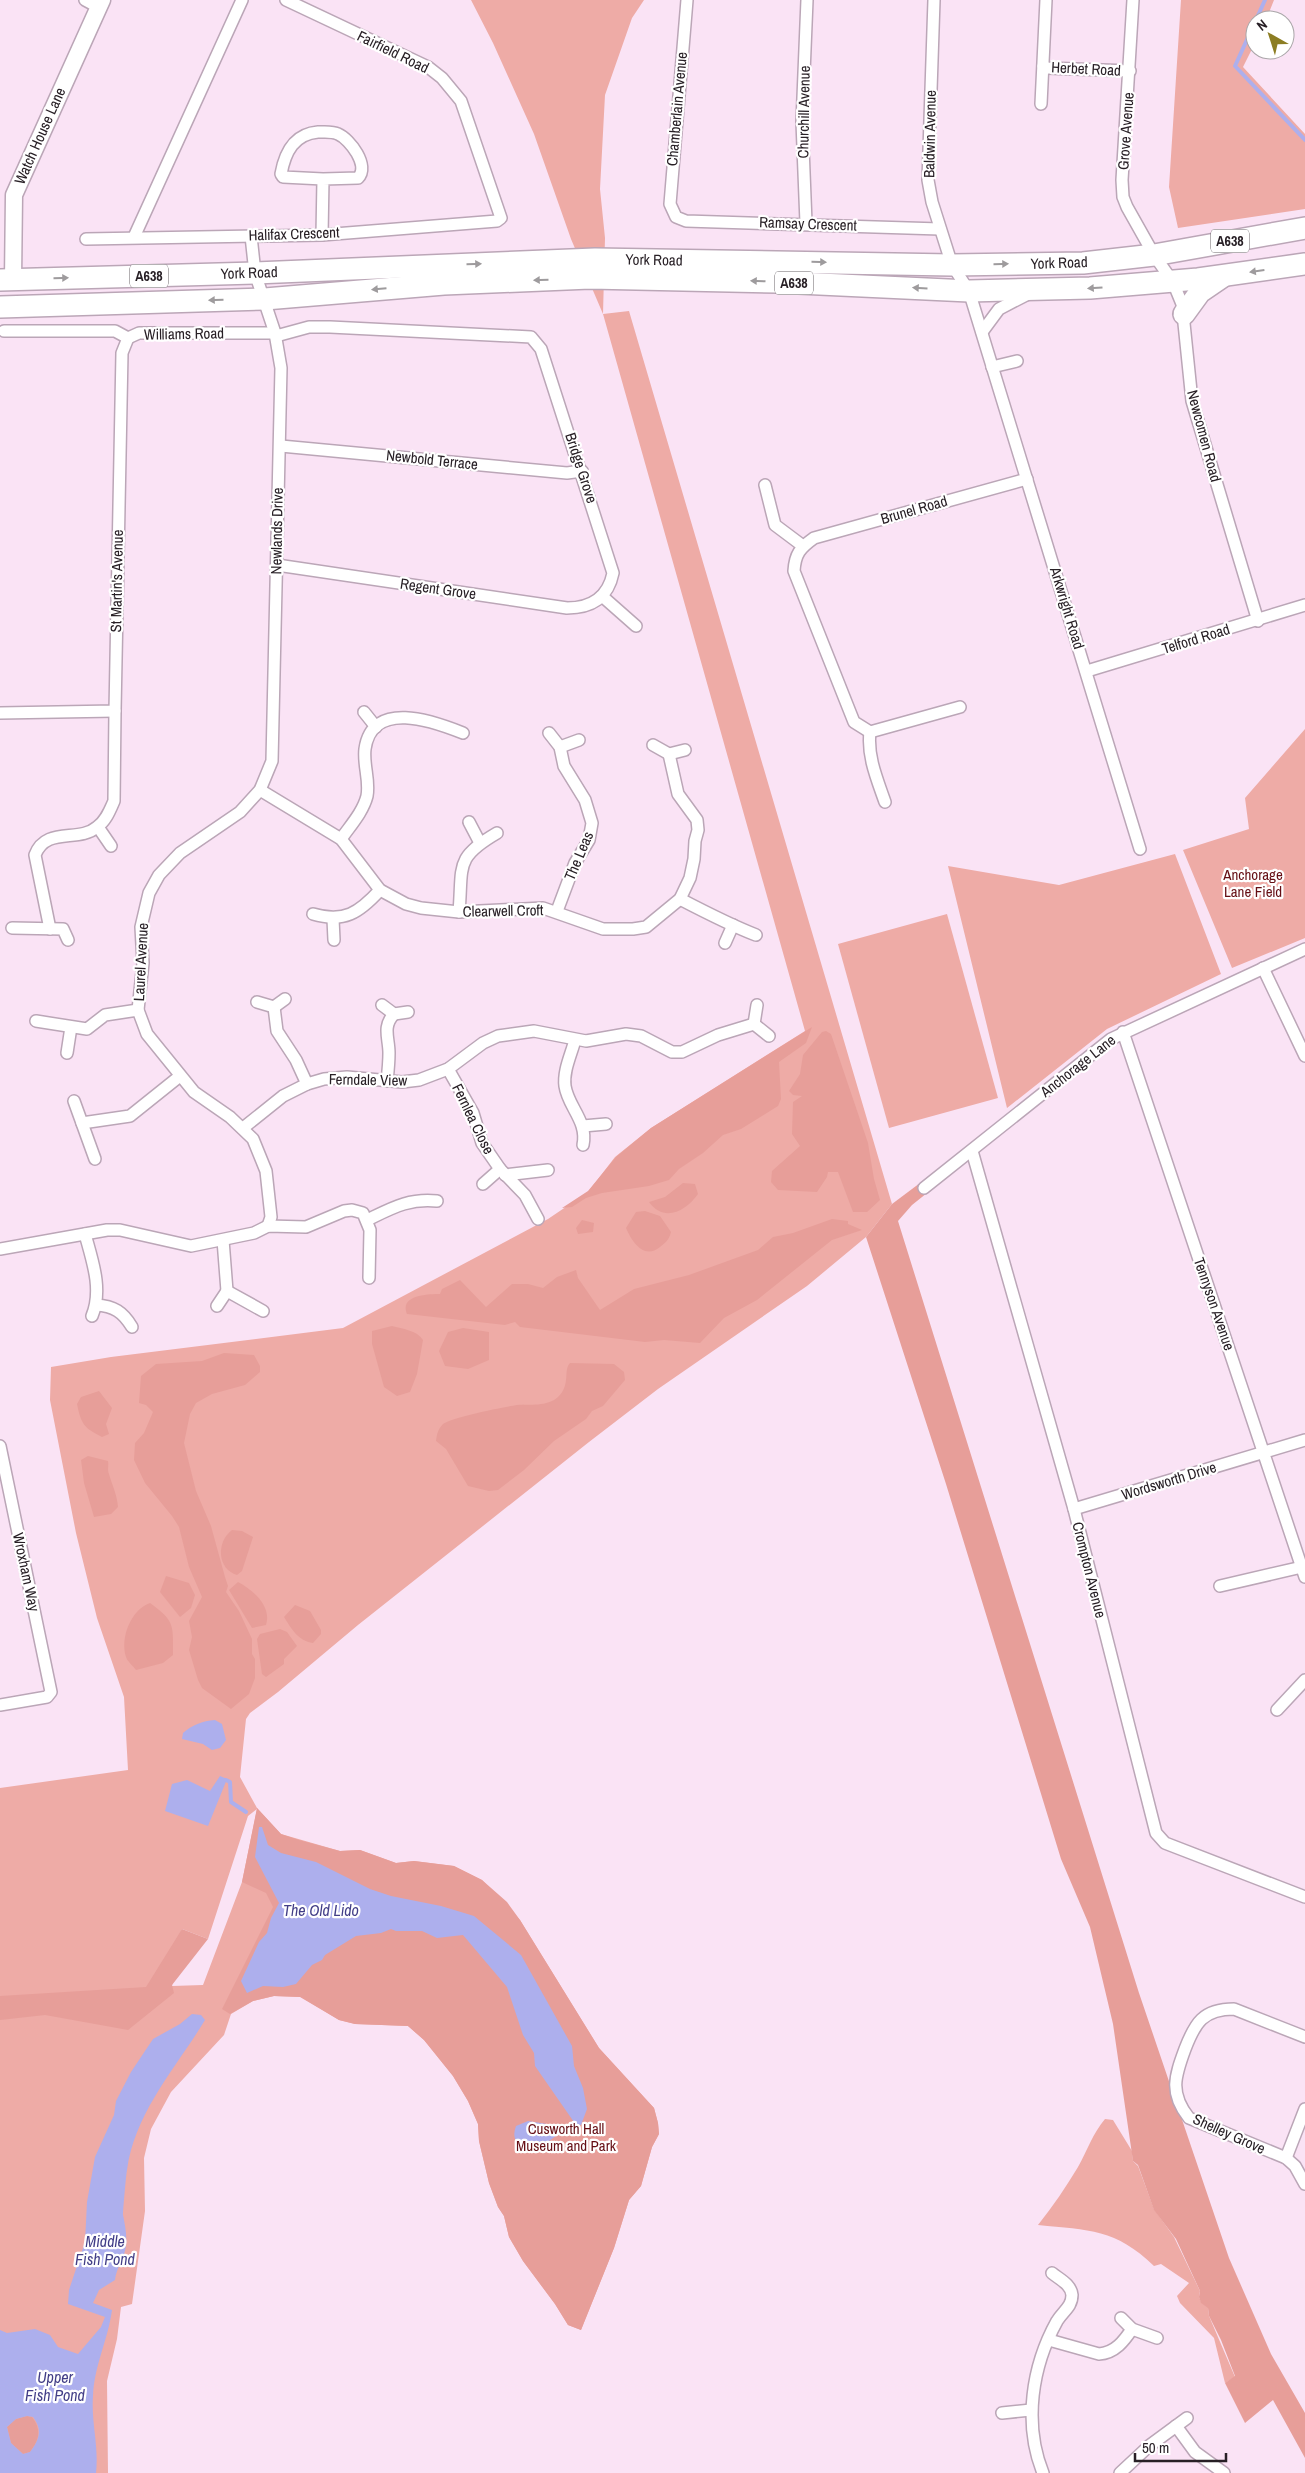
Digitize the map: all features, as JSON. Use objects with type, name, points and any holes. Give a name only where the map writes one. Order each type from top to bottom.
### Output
[{"type":"highway","name":"York Road","points":[[6,280],[255,273],[1084,263],[1154,254],[1305,228]]},
{"type":"highway","name":"York Road","points":[[615,268],[969,291],[1039,290],[1173,282],[1305,264]]},
{"type":"highway","name":"York Road","points":[[7,306],[265,299],[444,284],[586,269]]},
{"type":"highway","points":[[1184,314],[1200,292],[1224,275]]},
{"type":"highway","name":"A638","points":[[6,280],[7,306]]},
{"type":"street","points":[[134,237],[242,0]]},
{"type":"street","name":"Fairfield Road","points":[[286,0],[428,68],[442,78],[461,101],[501,218]]},
{"type":"street","name":"Chamberlain Avenue","points":[[676,217],[670,204],[687,0]]},
{"type":"street","name":"Churchill Avenue","points":[[806,0],[802,122],[806,223]]},
{"type":"street","name":"Baldwin Avenue","points":[[934,0],[928,180],[940,229],[952,265]]},
{"type":"street","points":[[1040,104],[1046,0]]},
{"type":"street","name":"Grove Avenue","points":[[1133,0],[1122,180],[1123,197],[1154,254]]},
{"type":"street","name":"Watch House Lane","points":[[6,280],[14,195],[95,2]]},
{"type":"street","name":"Herbet Road","points":[[1043,66],[1047,68],[1130,71]]},
{"type":"street","points":[[335,132],[341,136],[360,159],[362,165],[358,178],[323,179],[283,177],[280,174],[287,150],[307,133],[335,132]]},
{"type":"street","points":[[322,235],[323,179]]},
{"type":"street","name":"Ramsay Crescent","points":[[676,217],[686,221],[806,223],[940,229]]},
{"type":"street","name":"Halifax Crescent","points":[[86,239],[322,235],[497,221],[501,218]]},
{"type":"street","name":"Newlands Drive","points":[[251,236],[255,273],[275,334],[281,373],[281,446],[277,508],[272,761],[260,790]]},
{"type":"street","name":"Newcomen Road","points":[[1154,254],[1173,282],[1184,314],[1192,401],[1258,620]]},
{"type":"street","name":"Arkwright Road","points":[[952,265],[969,291],[1140,849]]},
{"type":"street","points":[[982,332],[999,309],[1039,290]]},
{"type":"street","name":"Williams Road","points":[[4,331],[115,331],[128,338],[139,333],[275,334],[309,327],[330,327],[531,337]]},
{"type":"street","name":"Bridge Grove","points":[[531,337],[541,348],[582,471],[613,573],[611,582],[600,598]]},
{"type":"street","name":"St Martin's Avenue","points":[[98,827],[109,812],[114,801],[122,352],[128,338]]},
{"type":"street","points":[[992,367],[1017,361]]},
{"type":"street","name":"Newbold Terrace","points":[[281,446],[567,473],[582,471]]},
{"type":"street","name":"Brunel Road","points":[[803,546],[814,538],[1027,479]]},
{"type":"street","points":[[765,485],[775,525],[803,546],[795,555],[794,571],[854,722],[870,732],[960,707]]},
{"type":"street","name":"Regent Grove","points":[[277,565],[567,608],[589,606],[600,598]]},
{"type":"street","points":[[600,598],[636,626]]},
{"type":"street","name":"Telford Road","points":[[1087,671],[1305,605]]},
{"type":"street","points":[[0,713],[115,711]]},
{"type":"street","points":[[364,712],[376,727]]},
{"type":"street","points":[[341,839],[365,801],[367,784],[364,752],[370,734],[376,727],[384,722],[406,717],[437,723],[462,733]]},
{"type":"street","points":[[870,732],[868,744],[885,802]]},
{"type":"street","name":"The Leas","points":[[549,733],[560,747],[564,766],[585,800],[590,813],[591,832],[586,846],[575,863],[557,911]]},
{"type":"street","points":[[560,747],[579,740]]},
{"type":"street","points":[[653,745],[669,754],[685,750]]},
{"type":"street","name":"Clearwell Croft","points":[[260,790],[341,839],[380,890],[394,899],[421,908],[459,912],[530,907],[557,911],[603,929],[633,929],[646,927],[680,899],[690,878],[698,830],[697,820],[678,794],[669,754]]},
{"type":"street","name":"Laurel Avenue","points":[[260,790],[226,823],[174,858],[159,876],[149,893],[141,927],[142,963],[138,1010],[147,1034],[194,1092],[243,1128],[253,1140],[266,1171],[271,1217],[268,1226]]},
{"type":"street","points":[[469,822],[480,843]]},
{"type":"street","points":[[50,929],[35,861],[38,848],[53,838],[92,831],[98,827],[111,846]]},
{"type":"street","points":[[459,912],[463,861],[468,852],[497,833]]},
{"type":"street","points":[[313,914],[333,919],[345,916],[363,907],[380,890]]},
{"type":"street","points":[[680,899],[756,935]]},
{"type":"street","points":[[333,919],[334,940]]},
{"type":"street","points":[[725,942],[733,925]]},
{"type":"street","points":[[12,928],[63,929],[68,940]]},
{"type":"street","name":"Anchorage Lane","points":[[924,1188],[1096,1051],[1123,1032],[1305,950]]},
{"type":"street","points":[[1263,968],[1305,1056]]},
{"type":"street","points":[[274,1007],[285,999]]},
{"type":"street","points":[[257,1002],[274,1007]]},
{"type":"street","points":[[382,1005],[394,1014]]},
{"type":"street","points":[[757,1005],[754,1024],[769,1036]]},
{"type":"street","points":[[274,1007],[277,1031],[296,1060],[307,1084]]},
{"type":"street","points":[[36,1021],[87,1029],[106,1015],[138,1010]]},
{"type":"street","points":[[387,1081],[389,1050],[386,1029],[394,1014],[408,1012]]},
{"type":"street","name":"Ferndale View","points":[[243,1128],[283,1096],[307,1084],[324,1079],[347,1077],[387,1081],[419,1080],[448,1069],[484,1043],[498,1036],[534,1031],[586,1041],[626,1034],[641,1036],[672,1052],[682,1052],[718,1035],[754,1024]]},
{"type":"street","points":[[67,1053],[71,1027]]},
{"type":"street","name":"Tennyson Avenue","points":[[1123,1032],[1303,1572]]},
{"type":"street","points":[[575,1040],[565,1075],[566,1087],[583,1126],[583,1145]]},
{"type":"street","name":"Fernlea Close","points":[[448,1069],[473,1113],[482,1144],[503,1172],[524,1195],[538,1219]]},
{"type":"street","points":[[82,1123],[130,1116],[180,1076]]},
{"type":"street","points":[[74,1101],[94,1159]]},
{"type":"street","points":[[583,1126],[606,1124]]},
{"type":"street","name":"Crompton Avenue","points":[[972,1151],[1074,1509],[1156,1833],[1165,1843],[1305,1897]]},
{"type":"street","points":[[503,1172],[548,1170]]},
{"type":"street","name":"Fernlea Close","points":[[483,1184],[503,1172]]},
{"type":"street","points":[[367,1220],[405,1202],[419,1199],[437,1201]]},
{"type":"street","points":[[0,1249],[85,1234],[120,1230],[191,1246],[254,1233],[268,1226],[306,1227],[352,1210],[360,1211],[367,1220],[371,1241],[369,1278]]},
{"type":"street","points":[[85,1234],[96,1278],[94,1311],[116,1309],[126,1317],[132,1327]]},
{"type":"street","points":[[217,1306],[228,1291],[223,1240]]},
{"type":"street","points":[[228,1291],[262,1311]]},
{"type":"street","name":"Wordsworth Drive","points":[[1074,1509],[1305,1440]]},
{"type":"street","name":"Wroxham Way","points":[[0,1446],[4,1487],[51,1692],[47,1697],[0,1705]]},
{"type":"street","points":[[1220,1586],[1303,1572]]},
{"type":"street","points":[[1277,1710],[1305,1680]]},
{"type":"street","name":"Shelley Grove","points":[[1286,2158],[1189,2118],[1183,2110],[1175,2087],[1174,2077],[1193,2027],[1209,2014],[1223,2009],[1234,2009],[1305,2037]]},
{"type":"street","points":[[1305,2109],[1286,2158],[1295,2166],[1305,2184]]},
{"type":"street","points":[[1043,2473],[1034,2441],[1031,2410],[1035,2382],[1058,2319],[1069,2308],[1072,2296],[1067,2285],[1052,2273]]},
{"type":"street","points":[[1121,2318],[1132,2329],[1157,2338]]},
{"type":"street","points":[[1049,2340],[1106,2354],[1118,2347],[1132,2329]]},
{"type":"street","points":[[1002,2413],[1031,2410]]},
{"type":"street","points":[[1120,2473],[1149,2446],[1187,2418]]},
{"type":"street","points":[[1176,2426],[1195,2452],[1224,2473]]},
{"type":"green space","points":[[471,0],[644,0],[632,18],[605,95],[600,189],[605,238],[603,314],[571,239],[534,134],[493,43]]},
{"type":"green space","points":[[1181,0],[1274,0],[1270,10],[1245,10],[1246,60],[1243,67],[1305,134],[1305,209],[1178,228],[1169,187]]},
{"type":"green space","name":"Cusworth Hall Museum and Park","points":[[629,311],[892,1204],[866,1237],[807,1286],[658,1389],[358,1625],[250,1713],[246,1719],[240,1777],[257,1808],[281,1834],[340,1851],[360,1850],[396,1863],[414,1861],[454,1866],[482,1880],[520,1920],[599,2048],[654,2108],[659,2134],[652,2147],[641,2186],[629,2200],[614,2248],[581,2330],[568,2325],[523,2261],[509,2237],[504,2216],[498,2207],[489,2183],[479,2141],[478,2124],[468,2101],[453,2076],[424,2040],[408,2026],[355,2024],[339,2020],[301,1997],[274,1996],[253,2001],[231,2014],[224,2035],[171,2092],[151,2129],[144,2158],[145,2211],[132,2304],[121,2307],[117,2339],[107,2381],[108,2473],[0,2473],[0,1788],[128,1770],[124,1697],[97,1618],[76,1533],[50,1400],[51,1367],[111,1357],[343,1328],[548,1219],[588,1192],[615,1157],[651,1128],[805,1031],[603,314]],"holes":[[[257,1809],[242,1882],[203,1985],[172,1986],[182,1929],[208,1939],[248,1816]]]},
{"type":"green space","name":"Anchorage Lane Field","points":[[1305,729],[1305,938],[1232,968],[1183,850],[1249,829],[1245,798]]},
{"type":"green space","points":[[1175,854],[1221,974],[1107,1029],[1007,1108],[948,866],[1059,885]]},
{"type":"green space","points":[[947,914],[998,1098],[889,1128],[838,944]]},
{"type":"green space","points":[[812,1027],[806,1043],[779,1062],[781,1099],[778,1106],[741,1129],[723,1135],[703,1153],[679,1169],[669,1180],[649,1186],[602,1193],[586,1198],[572,1207],[562,1208],[588,1191],[616,1157],[651,1128]]},
{"type":"green space","points":[[826,1031],[831,1034],[868,1143],[874,1179],[880,1200],[867,1212],[853,1212],[838,1172],[828,1172],[827,1177],[817,1192],[778,1190],[771,1182],[772,1171],[800,1146],[792,1134],[793,1102],[802,1096],[793,1095],[789,1091],[800,1074],[803,1055],[822,1032]]},
{"type":"green space","points":[[683,1183],[695,1184],[698,1194],[681,1210],[668,1213],[661,1212],[649,1202],[665,1197]]},
{"type":"green space","points":[[920,1183],[927,1193],[912,1205],[898,1221],[1139,1993],[1229,2258],[1271,2354],[1305,2413],[1305,2458],[1273,2400],[1245,2423],[1225,2383],[1235,2376],[1209,2316],[1208,2308],[1201,2303],[1200,2291],[1176,2239],[1154,2210],[1138,2165],[1133,2161],[1113,2024],[1090,1927],[1061,1859],[946,1484],[866,1237],[892,1204]]},
{"type":"green space","points":[[645,1211],[660,1216],[671,1232],[664,1244],[649,1251],[639,1248],[635,1244],[626,1228],[636,1212]]},
{"type":"green space","points":[[832,1219],[848,1221],[848,1224],[862,1230],[832,1240],[757,1300],[724,1318],[700,1343],[664,1340],[645,1342],[520,1327],[515,1322],[505,1325],[407,1314],[407,1303],[411,1299],[422,1295],[440,1294],[442,1289],[460,1280],[486,1307],[512,1284],[528,1284],[543,1288],[557,1277],[576,1270],[578,1278],[600,1310],[634,1289],[689,1275],[758,1250],[773,1237],[793,1233]]},
{"type":"green space","points":[[582,1220],[594,1223],[593,1232],[578,1234],[576,1228]]},
{"type":"green space","points":[[392,1326],[413,1332],[423,1340],[417,1374],[410,1392],[397,1396],[384,1387],[372,1344],[372,1331]]},
{"type":"green space","points":[[463,1328],[489,1332],[489,1360],[468,1369],[445,1366],[439,1351],[448,1332]]},
{"type":"green space","points":[[224,1353],[254,1355],[260,1366],[260,1372],[245,1385],[212,1394],[196,1403],[190,1414],[184,1443],[196,1491],[211,1526],[228,1586],[226,1592],[239,1611],[252,1639],[255,1678],[249,1694],[231,1709],[202,1688],[198,1680],[189,1650],[192,1637],[189,1621],[202,1597],[189,1567],[179,1527],[145,1483],[134,1460],[135,1443],[144,1433],[153,1412],[146,1405],[139,1403],[141,1376],[156,1364],[202,1361]]},
{"type":"green space","points":[[570,1363],[614,1364],[624,1372],[625,1380],[603,1406],[592,1411],[586,1419],[554,1441],[524,1470],[498,1490],[489,1491],[468,1486],[446,1449],[436,1441],[441,1426],[448,1421],[478,1413],[517,1405],[544,1404],[554,1400],[564,1388]]},
{"type":"green space","points":[[99,1391],[112,1408],[106,1424],[109,1434],[102,1437],[84,1425],[77,1404],[81,1397]]},
{"type":"green space","points":[[88,1456],[108,1461],[108,1472],[116,1494],[118,1507],[111,1514],[94,1517],[84,1483],[81,1460]]},
{"type":"green space","points":[[232,1530],[242,1531],[253,1537],[242,1571],[237,1575],[230,1572],[226,1567],[221,1555],[223,1541]]},
{"type":"green space","points":[[166,1576],[189,1583],[195,1595],[191,1608],[180,1617],[160,1592]]},
{"type":"green space","points":[[238,1582],[250,1589],[264,1605],[267,1618],[266,1625],[252,1628],[229,1590]]},
{"type":"green space","points":[[150,1603],[164,1614],[171,1624],[173,1655],[163,1663],[136,1670],[126,1657],[126,1633],[132,1618]]},
{"type":"green space","points":[[295,1605],[310,1611],[321,1630],[321,1634],[313,1643],[299,1637],[284,1617]]},
{"type":"green space","points":[[280,1629],[287,1632],[297,1646],[284,1659],[284,1664],[266,1677],[262,1674],[257,1639],[260,1634]]},
{"type":"green space","name":"Cusworth Hall Museum and Park","points":[[257,1808],[281,1834],[299,1840],[340,1851],[360,1850],[396,1863],[414,1861],[454,1866],[482,1880],[507,1902],[520,1920],[599,2048],[654,2108],[659,2134],[652,2147],[641,2186],[629,2200],[614,2248],[581,2330],[568,2325],[523,2261],[509,2237],[504,2216],[498,2207],[489,2183],[479,2141],[478,2124],[468,2101],[453,2076],[424,2040],[408,2026],[355,2024],[339,2020],[300,1997],[274,1996],[253,2001],[230,2014],[222,2009],[273,1907],[266,1893],[242,1882]]},
{"type":"green space","points":[[182,1929],[208,1939],[172,1985],[174,1993],[128,2030],[45,2015],[0,2020],[0,1996],[146,1987]]},
{"type":"green space","points":[[1105,2119],[1113,2120],[1132,2151],[1133,2161],[1138,2166],[1154,2209],[1174,2237],[1200,2291],[1199,2297],[1208,2307],[1209,2316],[1235,2377],[1225,2383],[1214,2338],[1180,2303],[1177,2296],[1189,2283],[1161,2264],[1154,2266],[1140,2254],[1114,2238],[1087,2230],[1038,2225],[1069,2182]]},
{"type":"green space","points":[[27,2416],[32,2417],[35,2422],[38,2435],[36,2443],[30,2452],[23,2454],[11,2443],[7,2427],[16,2419]]},
{"type":"water","points":[[215,1720],[222,1724],[226,1740],[220,1748],[212,1750],[203,1744],[182,1739],[183,1733],[190,1728],[202,1722]]},
{"type":"water","points":[[220,1776],[227,1779],[208,1826],[165,1811],[172,1784],[187,1780],[210,1791]]},
{"type":"water","name":"The Old Lido","points":[[259,1827],[262,1827],[268,1845],[281,1853],[316,1862],[370,1889],[391,1896],[441,1906],[474,1916],[521,1955],[572,2046],[574,2066],[583,2088],[587,2109],[581,2125],[576,2125],[535,2066],[534,2053],[523,2035],[507,1987],[463,1935],[437,1938],[422,1931],[396,1931],[391,1929],[381,1933],[356,1936],[312,1965],[296,1984],[283,1987],[263,1986],[247,1993],[241,1981],[259,1942],[267,1933],[271,1918],[279,1903],[255,1857]]},
{"type":"water","points":[[192,2014],[201,2015],[205,2020],[158,2091],[138,2129],[131,2149],[126,2179],[123,2215],[126,2233],[125,2250],[115,2280],[99,2290],[93,2303],[112,2310],[94,2385],[93,2415],[97,2454],[96,2473],[0,2473],[0,2330],[7,2333],[35,2329],[50,2335],[58,2347],[78,2354],[101,2327],[105,2317],[68,2304],[69,2290],[85,2242],[87,2202],[95,2157],[114,2115],[116,2101],[131,2072],[153,2039],[180,2024]],"holes":[[[27,2416],[33,2417],[38,2426],[38,2439],[30,2452],[23,2454],[11,2443],[7,2427],[16,2419]]]},
{"type":"water","points":[[528,2121],[553,2125],[560,2133],[549,2141],[525,2150],[517,2142],[514,2133],[516,2126]]},
{"type":"waterway","points":[[1260,10],[1265,0]]},
{"type":"waterway","points":[[1245,44],[1235,66],[1305,140]]},
{"type":"waterway","points":[[226,1780],[230,1782],[231,1802],[246,1812]]},
{"type":"water label","name":"Middle Fish Pond","points":[[105,2250]]},
{"type":"water label","name":"Upper Fish Pond","points":[[55,2386]]}]
